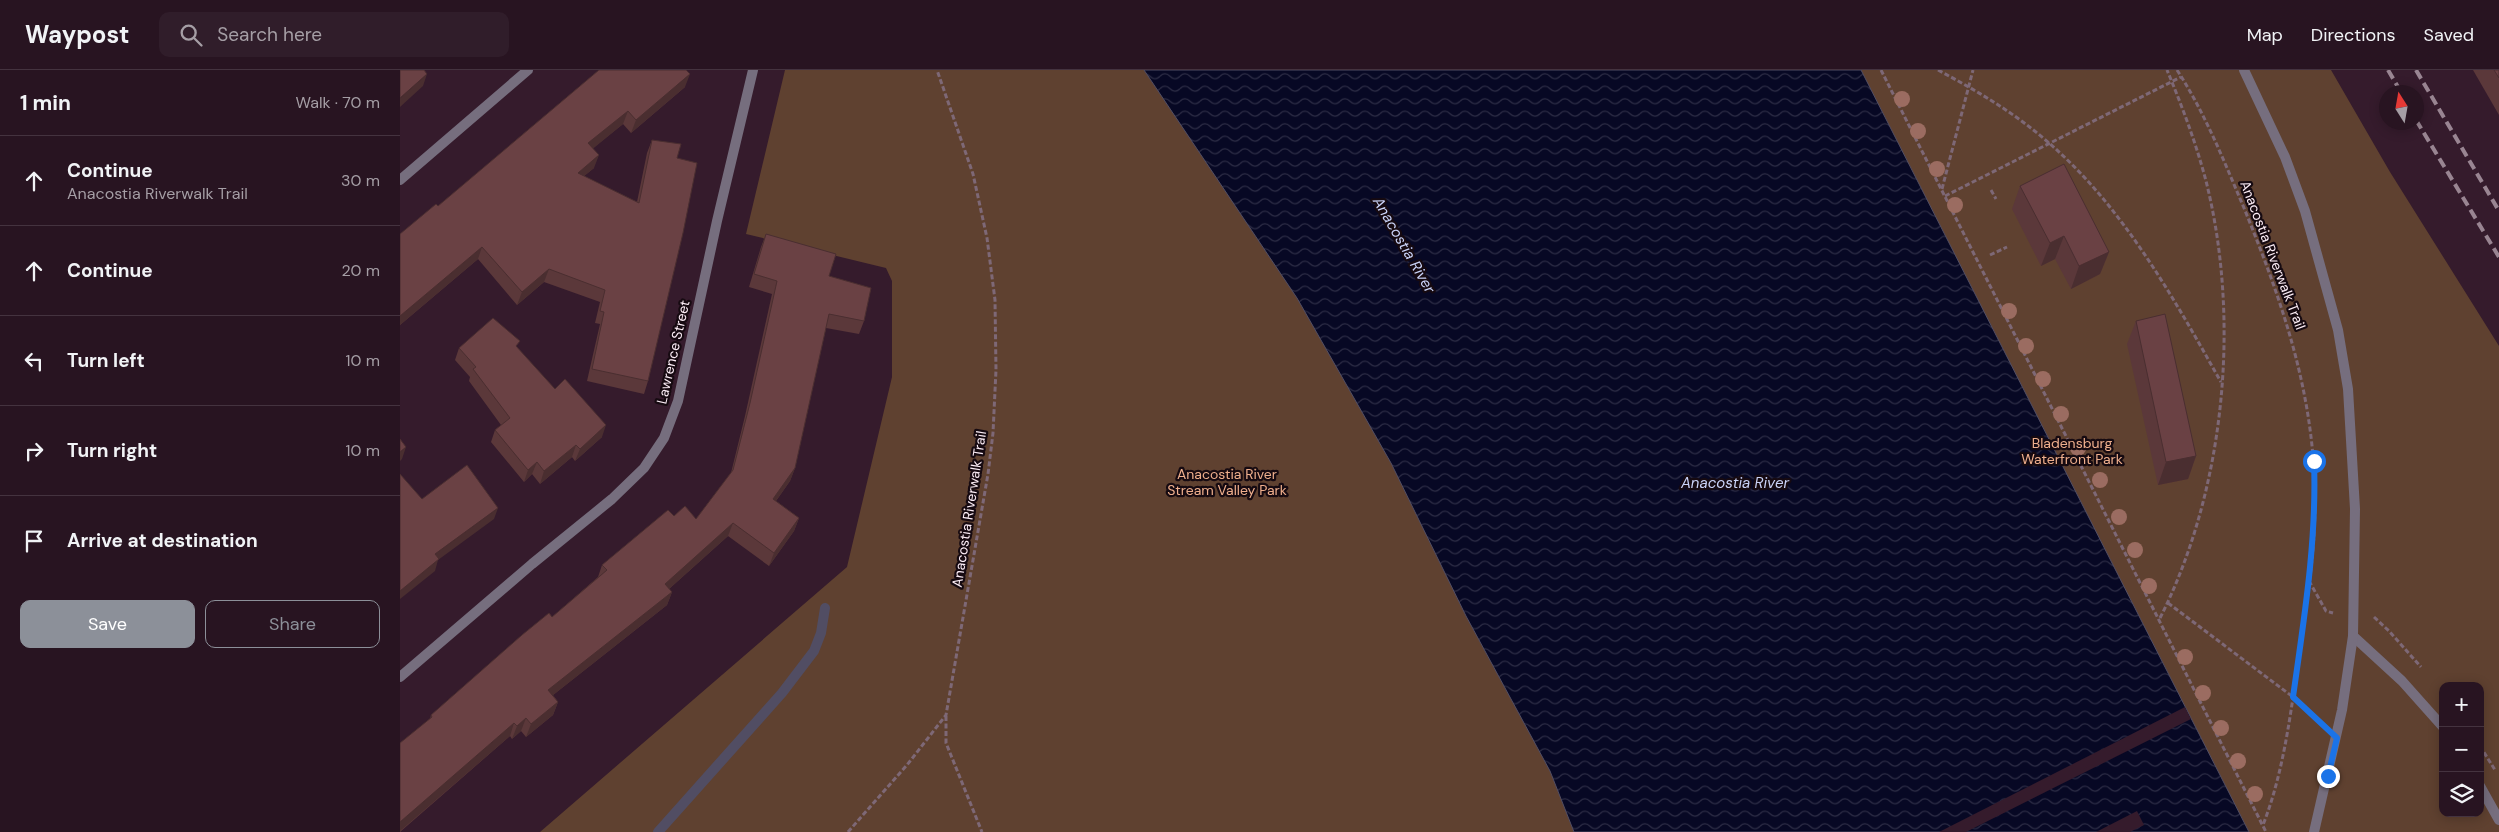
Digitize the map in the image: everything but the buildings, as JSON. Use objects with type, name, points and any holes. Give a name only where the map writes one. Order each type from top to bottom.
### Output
[{"type":"street","points":[[400,180],[528,70]]},
{"type":"street","name":"Lawrence Street","points":[[400,677],[532,564],[612,499],[644,468],[664,438],[678,401],[717,221],[753,70]]},
{"type":"street","points":[[2244,70],[2285,157],[2305,211],[2338,330],[2348,389],[2355,509],[2352,636],[2337,738],[2314,832]]},
{"type":"street","points":[[2352,636],[2402,681],[2439,723]]},
{"type":"street","points":[[2484,793],[2499,820]]},
{"type":"path","name":"Anacostia Riverwalk Trail","points":[[848,832],[907,765],[946,716],[988,474],[996,370],[995,300],[987,238],[973,174],[937,70]]},
{"type":"path","points":[[1881,70],[2266,832]]},
{"type":"path","points":[[1938,70],[1970,87],[2001,107],[2050,143],[2108,204],[2187,320],[2222,382]]},
{"type":"path","points":[[1942,190],[1973,70]]},
{"type":"path","points":[[2159,619],[2168,603],[2200,508],[2211,464],[2222,382],[2224,316],[2218,247],[2199,154],[2167,70]]},
{"type":"path","name":"Anacostia Riverwalk Trail","points":[[2177,70],[2220,151],[2268,266],[2290,332],[2304,393],[2314,461],[2315,497],[2309,580],[2293,697],[2282,760],[2263,826]]},
{"type":"path","points":[[1945,196],[2181,77]]},
{"type":"path","points":[[1991,190],[1996,200]]},
{"type":"path","points":[[1990,255],[2007,247]]},
{"type":"path","points":[[2168,603],[2293,697],[2337,738]]},
{"type":"path","points":[[946,716],[946,743],[982,832]]},
{"type":"path","points":[[2484,752],[2499,776]]},
{"type":"green space","points":[[785,70],[2331,70],[2390,172],[2499,346],[2499,832],[540,832],[847,567],[892,377],[892,281],[886,268],[746,234]]},
{"type":"water","name":"Anacostia River","points":[[1144,70],[1861,70],[2249,832],[1574,832],[1550,771],[1466,616],[1391,463],[1297,298]]},
{"type":"pier","points":[[2185,707],[2191,719],[1966,832],[1939,832]]},
{"type":"pier","points":[[2137,811],[2144,825],[2130,832],[2096,832]]},
{"type":"waterway","points":[[658,832],[782,693],[814,651],[821,633],[825,608]]},
{"type":"railway","points":[[2388,70],[2397,85]]},
{"type":"railway","points":[[2416,70],[2499,211]]},
{"type":"railway","points":[[2422,130],[2499,257]]},
{"type":"route","points":[[2314,461],[2315,497],[2309,580],[2293,697],[2337,738],[2328,776]]},
{"type":"park label","name":"Bladensburg Waterfront Park","points":[[2072,452]]},
{"type":"park label","name":"Anacostia River Stream Valley Park","points":[[1227,482]]}]
